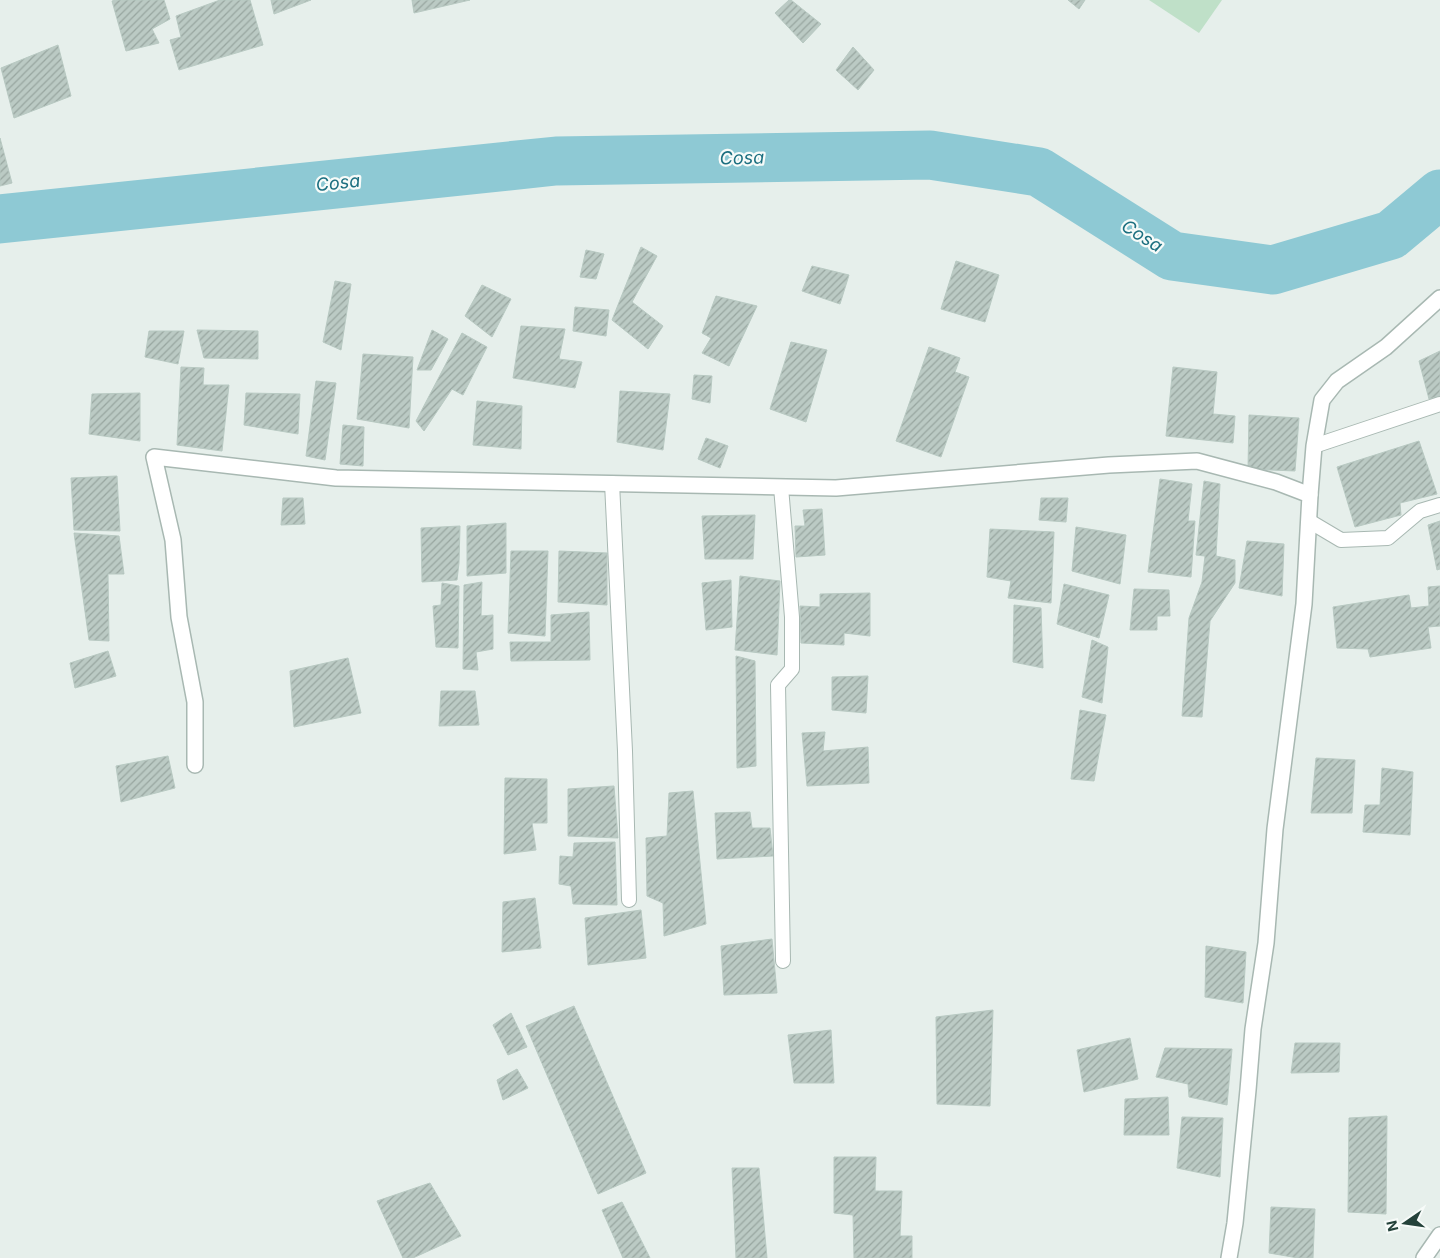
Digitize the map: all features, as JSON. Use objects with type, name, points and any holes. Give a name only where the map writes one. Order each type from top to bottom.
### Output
[{"type":"street","points":[[1229,1258],[1236,1213],[1253,1029],[1266,943],[1275,829],[1304,604],[1314,446],[1322,400],[1337,380],[1386,347],[1440,298]]},
{"type":"street","points":[[195,765],[195,702],[180,618],[172,540],[154,458],[336,478],[836,488],[1109,466],[1197,462],[1276,482],[1310,495]]},
{"type":"street","points":[[1424,1258],[1440,1234]]},
{"type":"lane","points":[[1314,446],[1440,404]]},
{"type":"lane","points":[[612,483],[625,751],[629,900]]},
{"type":"lane","points":[[781,487],[792,617],[792,669],[778,685],[783,961]]},
{"type":"lane","points":[[1309,521],[1342,540],[1388,538],[1420,511],[1440,505]]},
{"type":"green space","points":[[1149,0],[1222,0],[1199,33]]},
{"type":"building","points":[[164,0],[170,19],[152,29],[159,43],[126,51],[112,1]]},
{"type":"building","points":[[220,0],[250,0],[263,45],[179,70],[170,40],[181,37],[176,16]]},
{"type":"building","points":[[271,0],[311,0],[274,14]]},
{"type":"building","points":[[412,0],[470,0],[414,13]]},
{"type":"building","points":[[789,0],[821,24],[803,43],[775,13]]},
{"type":"building","points":[[1068,0],[1085,0],[1079,9]]},
{"type":"building","points":[[58,45],[71,96],[14,118],[1,68]]},
{"type":"building","points":[[853,47],[874,70],[858,90],[836,70]]},
{"type":"building","points":[[0,138],[12,183],[0,186]]},
{"type":"building","points":[[641,247],[657,256],[632,302],[663,326],[648,349],[612,320]]},
{"type":"building","points":[[586,250],[604,254],[596,279],[580,277]]},
{"type":"building","points":[[956,261],[999,275],[985,322],[941,309]]},
{"type":"building","points":[[812,266],[849,275],[840,304],[802,291]]},
{"type":"building","points":[[335,281],[351,284],[341,350],[323,342]]},
{"type":"building","points":[[482,285],[511,299],[492,337],[465,316]]},
{"type":"building","points":[[716,296],[757,306],[729,366],[702,353],[711,338],[702,333]]},
{"type":"building","points":[[575,307],[609,310],[606,336],[573,331]]},
{"type":"building","points":[[521,326],[565,329],[559,359],[582,362],[575,388],[513,378]]},
{"type":"building","points":[[197,330],[258,331],[258,359],[204,358]]},
{"type":"building","points":[[432,330],[448,339],[431,370],[417,370]]},
{"type":"building","points":[[149,331],[184,331],[178,364],[145,357]]},
{"type":"building","points":[[462,333],[487,347],[463,395],[452,389],[424,431],[416,421]]},
{"type":"building","points":[[791,342],[827,350],[806,422],[770,409]]},
{"type":"building","points":[[929,347],[960,358],[955,372],[969,377],[941,457],[896,441]]},
{"type":"building","points":[[1440,351],[1440,396],[1429,399],[1419,361]]},
{"type":"building","points":[[363,354],[413,357],[409,428],[357,419]]},
{"type":"building","points":[[181,367],[204,368],[203,385],[229,385],[222,451],[177,445]]},
{"type":"building","points":[[1173,367],[1217,372],[1213,414],[1235,416],[1233,443],[1166,436]]},
{"type":"building","points":[[694,375],[712,376],[710,403],[692,399]]},
{"type":"building","points":[[316,381],[336,383],[325,460],[306,456]]},
{"type":"building","points":[[620,391],[670,394],[663,450],[617,442]]},
{"type":"building","points":[[140,393],[140,441],[89,434],[92,394]]},
{"type":"building","points":[[246,393],[300,394],[298,434],[244,425]]},
{"type":"building","points":[[477,401],[522,406],[521,449],[473,445]]},
{"type":"building","points":[[1249,415],[1299,418],[1295,471],[1248,469]]},
{"type":"building","points":[[343,425],[364,427],[363,466],[340,464]]},
{"type":"building","points":[[706,438],[728,446],[720,468],[698,459]]},
{"type":"building","points":[[1419,441],[1437,494],[1400,503],[1401,515],[1355,527],[1337,467]]},
{"type":"building","points":[[117,476],[120,531],[74,530],[71,478]]},
{"type":"building","points":[[1160,479],[1192,484],[1188,521],[1195,521],[1191,577],[1148,572]]},
{"type":"building","points":[[1204,481],[1220,484],[1216,556],[1235,560],[1235,583],[1210,621],[1202,717],[1182,716],[1189,618],[1202,582],[1205,556],[1196,555]]},
{"type":"building","points":[[283,498],[303,498],[305,524],[281,525]]},
{"type":"building","points":[[1041,498],[1068,498],[1066,522],[1039,520]]},
{"type":"building","points":[[822,509],[825,555],[796,557],[795,526],[805,526],[803,510]]},
{"type":"building","points":[[755,515],[753,559],[705,559],[702,516]]},
{"type":"building","points":[[1440,521],[1440,569],[1437,570],[1428,525]]},
{"type":"building","points":[[506,523],[506,573],[467,576],[467,526]]},
{"type":"building","points":[[460,526],[457,580],[422,582],[421,528]]},
{"type":"building","points":[[1076,527],[1126,535],[1120,584],[1072,571]]},
{"type":"building","points":[[990,529],[1054,532],[1051,603],[1008,598],[1011,581],[987,577]]},
{"type":"building","points":[[74,533],[119,536],[124,574],[108,574],[109,641],[89,640]]},
{"type":"building","points":[[1247,541],[1284,544],[1282,596],[1239,588]]},
{"type":"building","points":[[511,551],[548,551],[545,636],[508,633]]},
{"type":"building","points":[[559,551],[607,553],[607,605],[558,602]]},
{"type":"building","points":[[740,576],[780,581],[777,655],[735,650]]},
{"type":"building","points":[[731,580],[732,627],[706,630],[702,583]]},
{"type":"building","points":[[482,582],[481,616],[493,615],[493,649],[476,652],[478,670],[463,669],[464,585]]},
{"type":"building","points":[[442,583],[459,586],[458,648],[436,647],[433,606],[441,605]]},
{"type":"building","points":[[1064,584],[1109,595],[1099,638],[1057,624]]},
{"type":"building","points":[[1440,586],[1440,626],[1428,627],[1431,648],[1370,657],[1368,649],[1337,648],[1333,607],[1409,595],[1411,608],[1429,606],[1428,587]]},
{"type":"building","points":[[1134,589],[1169,590],[1170,616],[1157,616],[1157,630],[1130,630]]},
{"type":"building","points":[[870,593],[870,636],[844,633],[844,645],[801,643],[800,606],[820,607],[820,594]]},
{"type":"building","points":[[1014,605],[1041,608],[1043,668],[1013,662]]},
{"type":"building","points":[[589,612],[590,660],[511,661],[510,642],[551,642],[551,615]]},
{"type":"building","points":[[1092,640],[1108,647],[1102,703],[1082,697]]},
{"type":"building","points":[[108,651],[116,676],[75,688],[70,663]]},
{"type":"building","points":[[736,656],[755,661],[756,766],[737,768]]},
{"type":"building","points":[[348,658],[361,713],[294,727],[290,671]]},
{"type":"building","points":[[868,676],[866,713],[832,710],[832,677]]},
{"type":"building","points":[[441,691],[475,691],[479,725],[439,726]]},
{"type":"building","points":[[1080,710],[1106,715],[1094,781],[1071,779]]},
{"type":"building","points":[[825,732],[823,751],[868,747],[869,783],[807,786],[802,733]]},
{"type":"building","points":[[168,756],[175,788],[121,802],[116,766]]},
{"type":"building","points":[[1316,758],[1355,760],[1352,813],[1311,813]]},
{"type":"building","points":[[1382,768],[1413,772],[1410,835],[1363,832],[1365,805],[1380,805]]},
{"type":"building","points":[[505,778],[547,779],[547,823],[532,823],[536,850],[504,854]]},
{"type":"building","points":[[614,786],[618,838],[568,836],[568,789]]},
{"type":"building","points":[[693,791],[706,924],[664,936],[663,903],[647,896],[646,838],[667,836],[669,793]]},
{"type":"building","points":[[750,812],[752,828],[770,828],[773,856],[717,859],[715,813]]},
{"type":"building","points":[[615,842],[617,905],[573,904],[571,886],[559,884],[560,856],[573,857],[574,843]]},
{"type":"building","points":[[535,898],[541,948],[502,952],[503,902]]},
{"type":"building","points":[[641,910],[646,958],[588,965],[585,918]]},
{"type":"building","points":[[772,939],[777,993],[724,995],[721,946]]},
{"type":"building","points":[[1206,946],[1246,952],[1243,1003],[1205,997]]},
{"type":"building","points":[[574,1006],[646,1173],[598,1194],[526,1026]]},
{"type":"building","points":[[993,1010],[990,1106],[937,1104],[936,1017]]},
{"type":"building","points":[[511,1013],[527,1047],[508,1055],[493,1025]]},
{"type":"building","points":[[831,1030],[834,1083],[794,1083],[788,1035]]},
{"type":"building","points":[[1130,1038],[1138,1079],[1084,1092],[1077,1050]]},
{"type":"building","points":[[1295,1043],[1340,1043],[1339,1072],[1291,1073]]},
{"type":"building","points":[[1165,1048],[1232,1049],[1227,1105],[1189,1097],[1188,1084],[1156,1077]]},
{"type":"building","points":[[517,1069],[528,1088],[503,1100],[497,1080]]},
{"type":"building","points":[[1168,1097],[1169,1135],[1124,1135],[1125,1099]]},
{"type":"building","points":[[1387,1116],[1386,1214],[1348,1212],[1349,1118]]},
{"type":"building","points":[[1182,1117],[1223,1118],[1220,1177],[1177,1168]]},
{"type":"building","points":[[834,1157],[876,1157],[875,1191],[902,1191],[900,1236],[912,1236],[912,1258],[854,1258],[853,1215],[834,1213]]},
{"type":"building","points":[[732,1168],[759,1168],[767,1258],[736,1258]]},
{"type":"building","points":[[430,1183],[461,1236],[413,1258],[403,1258],[377,1201]]},
{"type":"building","points":[[622,1202],[650,1258],[623,1258],[602,1210]]},
{"type":"building","points":[[1271,1207],[1315,1209],[1313,1258],[1298,1258],[1269,1253]]},
{"type":"waterway","name":"Cosa","points":[[0,219],[556,161],[930,155],[1039,172],[1172,256],[1273,270],[1391,235],[1440,194]]}]
